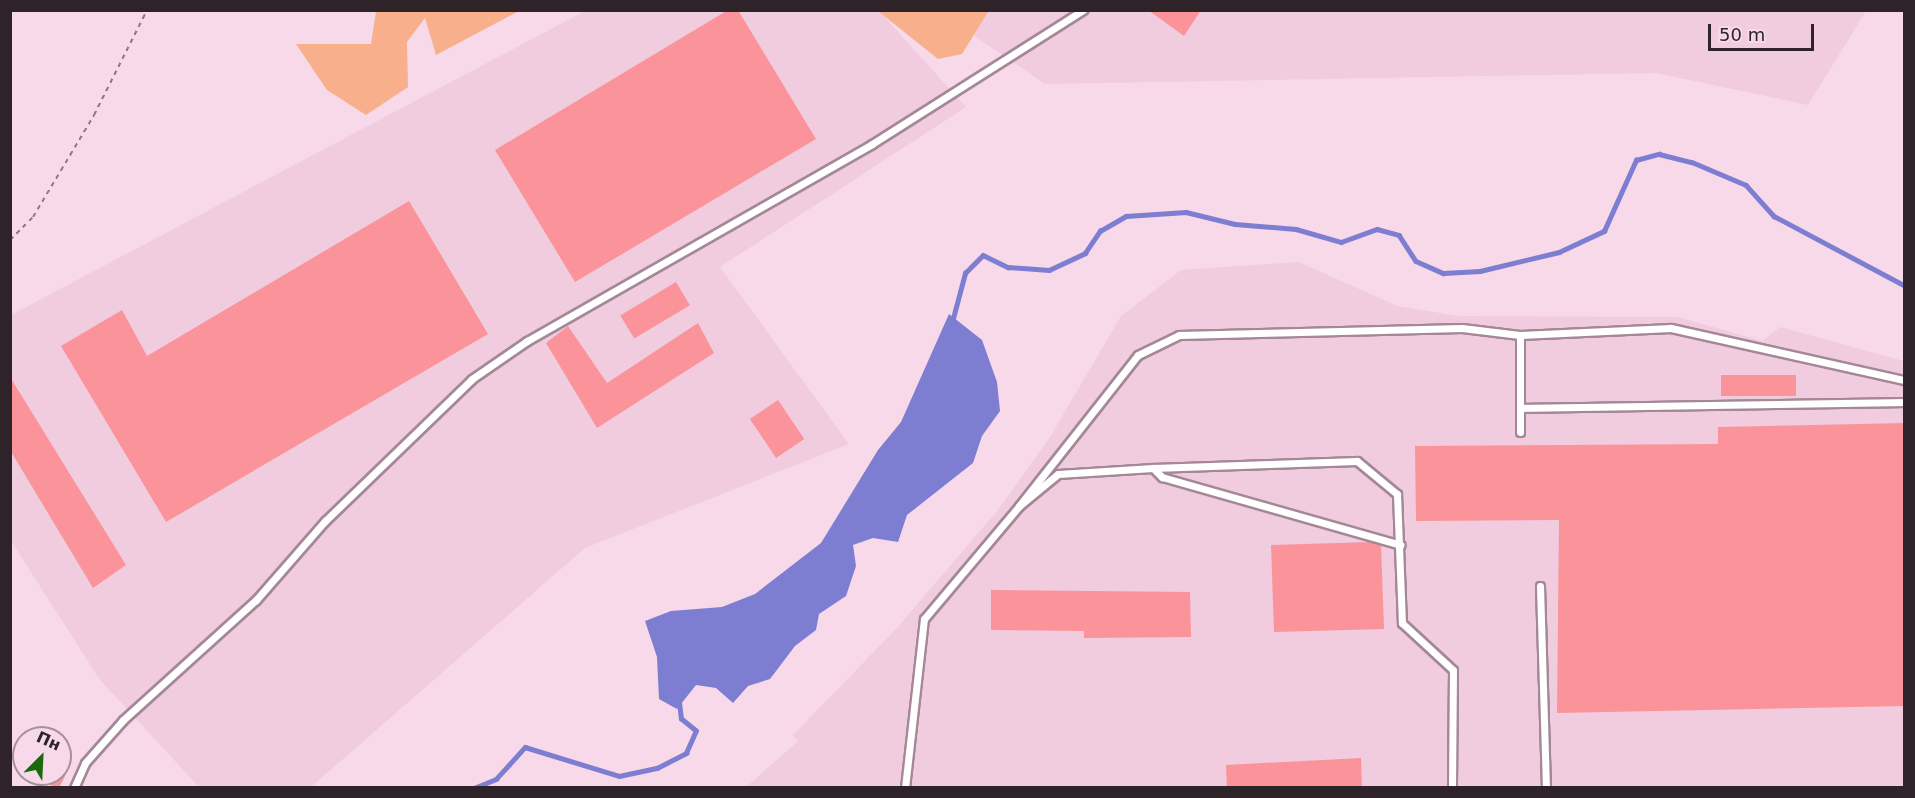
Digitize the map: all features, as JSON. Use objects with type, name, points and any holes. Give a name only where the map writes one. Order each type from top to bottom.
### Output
[{"type":"lane","points":[[74,788],[86,763],[123,720],[256,600],[326,521],[472,379],[527,341],[872,144],[1083,10]]},
{"type":"lane","points":[[905,788],[924,619],[1019,506],[1116,380],[1159,340],[1228,332],[1462,328],[1520,335],[1671,328],[1905,380]]},
{"type":"lane","points":[[1520,335],[1520,432]]},
{"type":"lane","points":[[1520,408],[1905,402]]},
{"type":"lane","points":[[1019,506],[1059,474],[1153,468],[1357,461],[1397,494],[1401,545],[1402,623],[1453,670],[1452,788]]},
{"type":"lane","points":[[1153,468],[1162,477],[1401,545]]},
{"type":"lane","points":[[1539,586],[1546,788]]},
{"type":"path","points":[[10,240],[33,217],[94,115],[147,10]]},
{"type":"shaded area","points":[[376,10],[519,11],[436,55],[425,18],[407,42],[408,87],[366,115],[327,90],[296,44],[371,44]]},
{"type":"shaded area","points":[[986,10],[988,12],[962,54],[938,59],[878,11]]},
{"type":"shaded area","points":[[585,11],[879,11],[966,107],[720,267],[849,444],[585,548],[311,787],[199,787],[100,680],[11,541],[11,315]]},
{"type":"shaded area","points":[[938,11],[1866,11],[1808,105],[1656,73],[1045,84]]},
{"type":"shaded area","points":[[1299,262],[1397,306],[1459,316],[1678,317],[1762,341],[1780,327],[1904,361],[1904,787],[745,788],[798,741],[793,735],[897,628],[998,510],[1050,437],[1121,316],[1181,270]]},
{"type":"shaded area","points":[[949,314],[982,340],[997,382],[1000,411],[982,436],[973,463],[907,515],[898,542],[873,538],[853,545],[856,566],[846,596],[819,614],[816,630],[795,646],[770,679],[748,686],[733,703],[716,688],[696,685],[677,709],[659,699],[657,657],[645,621],[671,611],[722,607],[755,594],[821,543],[878,450],[901,422]]},
{"type":"building","points":[[728,10],[738,10],[816,139],[575,282],[495,150]]},
{"type":"building","points":[[1148,10],[1201,10],[1184,36]]},
{"type":"building","points":[[409,201],[488,334],[166,522],[61,346],[122,310],[147,356]]},
{"type":"building","points":[[676,282],[690,305],[634,339],[620,315]]},
{"type":"building","points":[[698,323],[714,353],[597,428],[546,343],[568,326],[607,383]]},
{"type":"building","points":[[1721,375],[1796,375],[1796,396],[1721,396]]},
{"type":"building","points":[[10,377],[126,565],[93,588],[10,450]]},
{"type":"building","points":[[778,400],[804,439],[776,458],[750,419]]},
{"type":"building","points":[[1905,423],[1905,706],[1557,713],[1559,520],[1416,521],[1415,446],[1718,444],[1718,427]]},
{"type":"building","points":[[1372,542],[1381,545],[1384,629],[1274,632],[1271,545]]},
{"type":"building","points":[[991,590],[1190,592],[1191,637],[1084,638],[1084,631],[991,630]]},
{"type":"building","points":[[1361,758],[1362,788],[1227,788],[1226,765]]},
{"type":"waterway","points":[[952,322],[965,273],[983,255],[1008,267],[1049,270],[1085,253],[1100,231],[1126,216],[1186,212],[1235,224],[1296,229],[1341,242],[1377,229],[1399,235],[1416,261],[1443,273],[1480,271],[1559,252],[1604,231],[1636,160],[1659,154],[1692,162],[1746,185],[1774,216],[1904,285]]},
{"type":"waterway","points":[[474,788],[496,779],[525,747],[619,776],[657,768],[686,753],[696,731],[681,719],[679,702]]}]
